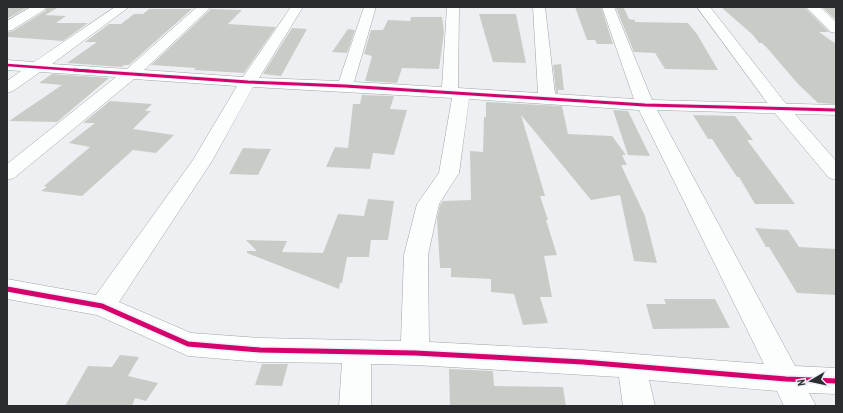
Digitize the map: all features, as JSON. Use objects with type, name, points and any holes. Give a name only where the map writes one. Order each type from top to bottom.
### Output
[{"type":"street","points":[[7,27],[40,7]]},
{"type":"street","points":[[7,88],[123,7]]},
{"type":"street","points":[[7,174],[130,74],[205,7]]},
{"type":"street","points":[[102,306],[202,161],[248,82],[297,7]]},
{"type":"street","points":[[345,86],[370,7]]},
{"type":"street","points":[[415,353],[416,255],[428,204],[449,173],[455,93],[453,7]]},
{"type":"street","points":[[539,7],[547,99]]},
{"type":"street","points":[[608,7],[644,105],[800,406]]},
{"type":"street","points":[[703,7],[780,108],[836,174]]},
{"type":"street","points":[[812,7],[836,29]]},
{"type":"street","points":[[7,65],[248,82],[345,86],[644,105],[836,110]]},
{"type":"street","points":[[7,290],[102,306],[188,344],[260,350],[415,353],[583,362],[786,379],[836,381]]},
{"type":"street","points":[[355,406],[357,353]]},
{"type":"street","points":[[632,366],[639,406]]},
{"type":"building","points":[[7,7],[28,7],[7,19]]},
{"type":"building","points":[[47,7],[59,7],[45,15],[66,16],[56,23],[88,23],[63,41],[7,38],[7,32],[13,31],[45,11]]},
{"type":"building","points":[[575,7],[601,7],[613,44],[597,44],[595,40],[587,40]]},
{"type":"building","points":[[721,7],[804,7],[829,32],[819,32],[836,44],[836,104],[818,103],[798,84],[762,43],[759,43],[753,35]]},
{"type":"building","points":[[822,7],[836,7],[836,20]]},
{"type":"building","points":[[616,8],[624,8],[629,19],[635,20],[635,22],[688,23],[697,34],[718,70],[665,69],[655,53],[634,52]]},
{"type":"building","points":[[149,9],[192,9],[129,65],[124,65],[122,67],[67,63],[97,42],[85,42],[109,24],[121,24],[134,14],[143,14]]},
{"type":"building","points":[[211,9],[242,10],[228,24],[276,27],[244,73],[194,70],[196,68],[151,65]]},
{"type":"building","points":[[479,14],[516,14],[526,63],[493,62]]},
{"type":"building","points":[[411,17],[442,17],[444,32],[439,69],[402,68],[397,83],[365,81],[372,56],[364,54],[371,30],[383,30],[388,20],[410,21]]},
{"type":"building","points":[[292,28],[307,29],[281,76],[263,74]]},
{"type":"building","points":[[348,29],[355,30],[347,53],[332,52]]},
{"type":"building","points":[[561,64],[564,90],[558,90],[558,93],[556,93],[553,65]]},
{"type":"building","points":[[52,74],[109,78],[57,122],[9,121],[62,85],[39,83]]},
{"type":"building","points":[[362,95],[394,96],[390,109],[407,110],[394,155],[373,153],[370,169],[326,167],[335,147],[348,148],[353,104],[360,104]]},
{"type":"building","points":[[110,101],[152,104],[145,111],[151,111],[133,129],[174,135],[156,153],[133,150],[82,196],[41,191],[47,187],[44,186],[90,147],[69,143],[95,123],[83,123]]},
{"type":"building","points":[[486,102],[562,106],[568,134],[612,136],[626,155],[622,155],[627,165],[621,165],[645,216],[657,263],[634,261],[620,195],[591,200],[521,115],[545,196],[540,196],[557,255],[544,256],[552,297],[540,297],[548,323],[523,325],[514,294],[491,292],[491,279],[451,277],[451,268],[440,268],[437,218],[440,205],[443,201],[471,200],[470,151],[483,152]]},
{"type":"building","points":[[613,110],[628,111],[650,156],[628,155]]},
{"type":"building","points":[[693,115],[735,116],[753,140],[747,140],[795,204],[755,204],[739,177],[737,177],[712,139],[708,139]]},
{"type":"building","points":[[243,148],[271,149],[258,175],[229,174]]},
{"type":"building","points":[[368,199],[394,201],[388,240],[371,240],[369,257],[347,257],[342,283],[340,283],[339,289],[247,253],[247,251],[257,251],[246,240],[287,241],[282,252],[323,253],[338,214],[364,216]]},
{"type":"building","points":[[755,228],[788,230],[799,247],[836,249],[836,295],[797,293],[769,247],[766,247]]},
{"type":"building","points":[[664,299],[715,299],[730,328],[653,329],[646,304],[666,304]]},
{"type":"building","points":[[120,355],[139,357],[128,376],[158,383],[146,401],[135,398],[132,406],[65,406],[88,366],[112,367]]},
{"type":"building","points":[[262,364],[288,364],[282,386],[255,385]]},
{"type":"building","points":[[449,369],[493,371],[494,386],[563,387],[566,406],[450,406]]},
{"type":"cycle path","points":[[7,65],[248,82],[345,86],[645,105],[836,110]]},
{"type":"cycle path","points":[[7,289],[102,306],[188,344],[260,350],[415,353],[583,362],[786,379],[836,381]]}]
